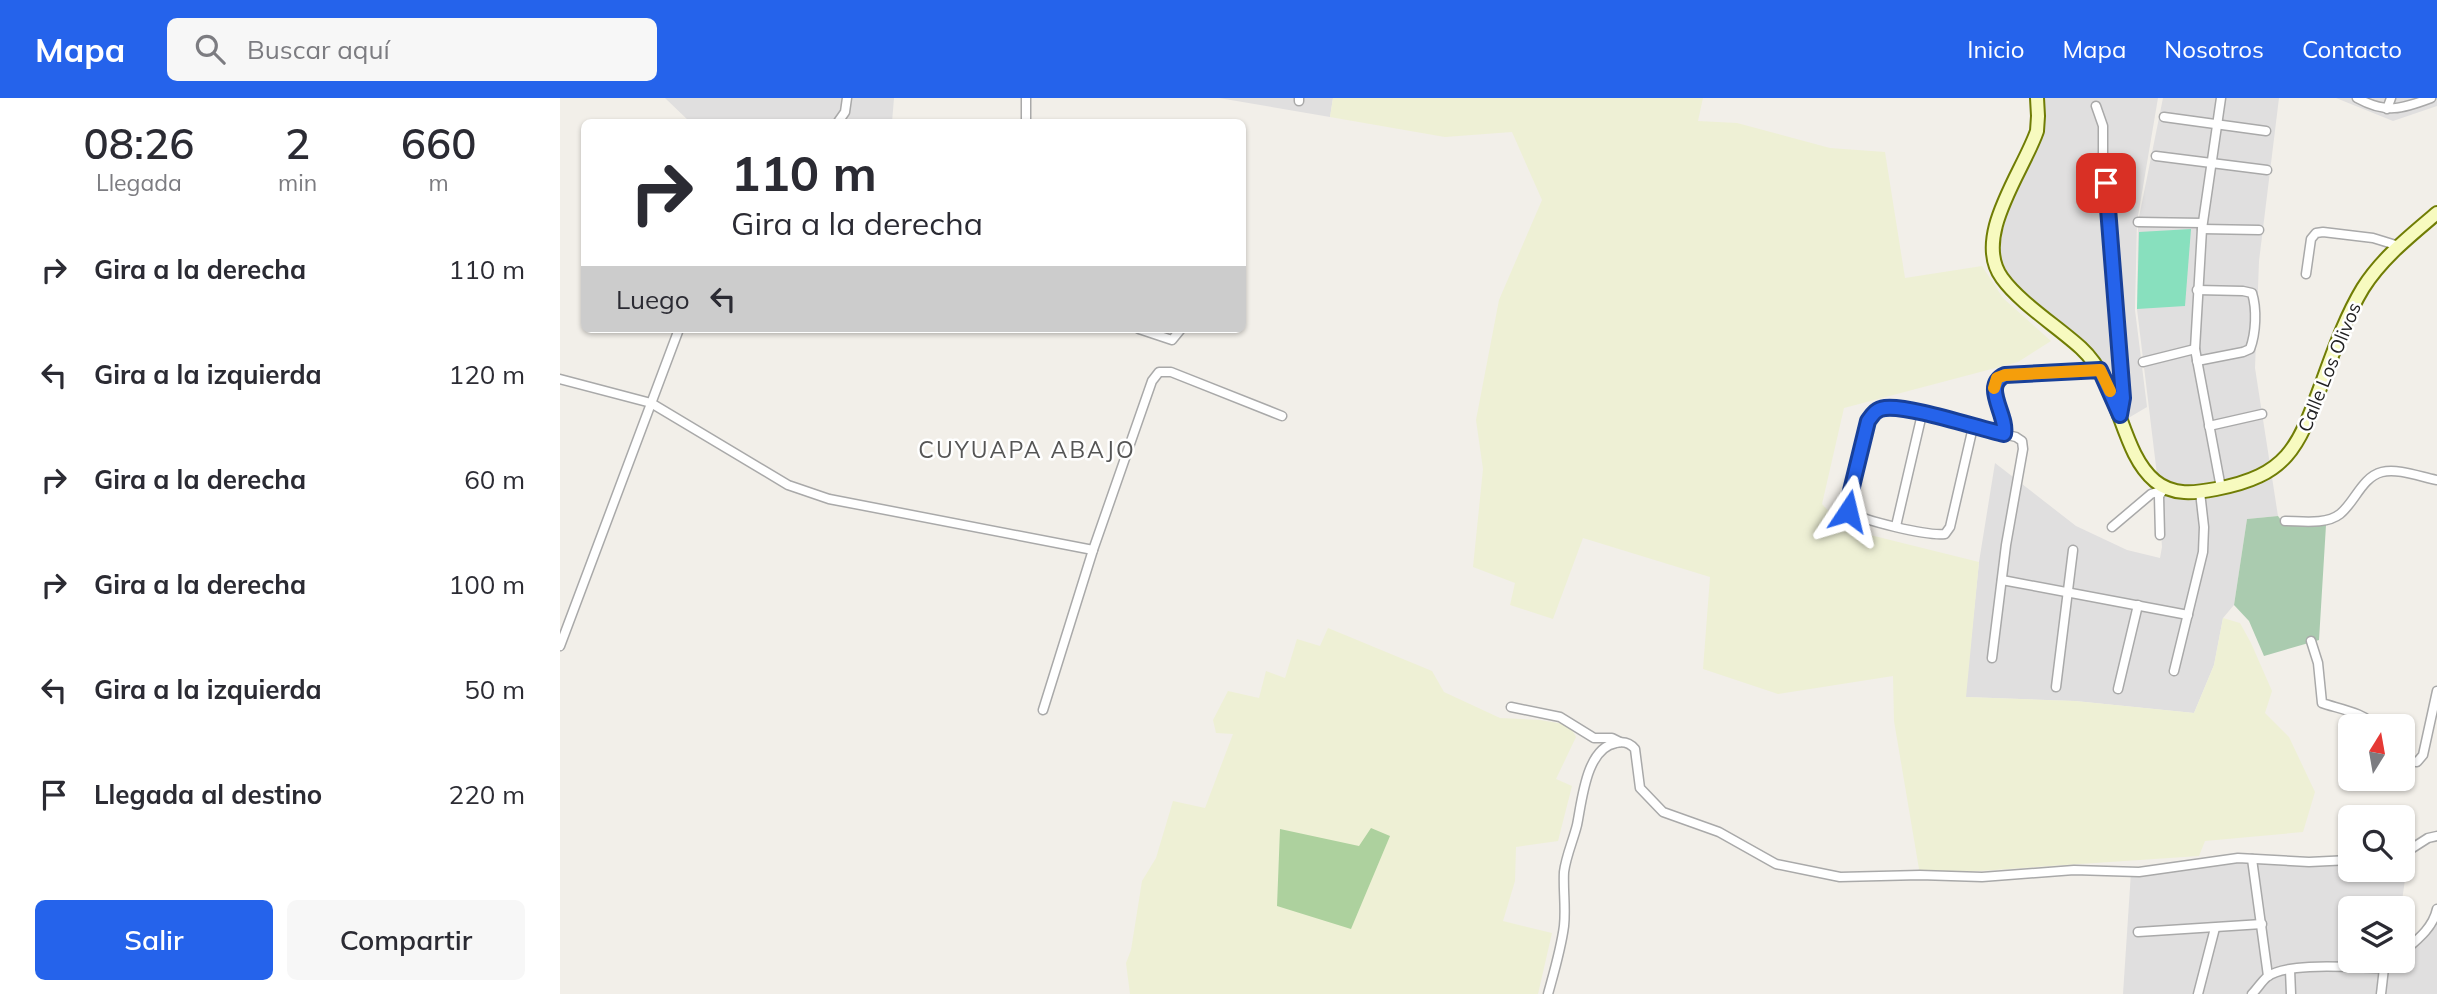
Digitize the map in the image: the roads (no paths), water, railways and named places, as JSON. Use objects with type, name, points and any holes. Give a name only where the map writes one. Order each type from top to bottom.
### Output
[{"type":"street","points":[[840,119],[845,112],[847,98]]},
{"type":"street","points":[[1026,98],[1026,119]]},
{"type":"street","points":[[2037,98],[2037,131],[1995,228],[1992,253],[2001,278],[2088,354],[2100,370],[2138,461],[2163,489]]},
{"type":"street","points":[[2221,98],[2202,226],[2195,349],[2221,488]]},
{"type":"street","points":[[2357,98],[2387,109],[2407,108],[2431,98]]},
{"type":"street","points":[[2387,109],[2391,98]]},
{"type":"street","points":[[2096,106],[2103,126],[2103,156],[2123,398],[2120,415]]},
{"type":"street","points":[[2164,117],[2266,131]]},
{"type":"street","points":[[2156,156],[2267,170]]},
{"type":"street","name":"Calle Los Olivos","points":[[2163,489],[2189,493],[2221,488],[2272,469],[2292,451],[2312,414],[2323,380],[2361,291],[2373,273],[2399,246],[2437,213]]},
{"type":"street","points":[[2138,222],[2259,230]]},
{"type":"street","points":[[2306,274],[2311,239],[2316,233],[2373,238],[2399,246]]},
{"type":"street","points":[[2197,290],[2252,293],[2255,302],[2253,341],[2250,349],[2197,361]]},
{"type":"street","points":[[560,646],[677,333]]},
{"type":"street","points":[[1150,333],[1172,340],[1178,333]]},
{"type":"street","points":[[2143,362],[2195,349]]},
{"type":"street","points":[[2004,434],[2005,421],[1994,393],[1997,378],[2005,375],[2100,370]]},
{"type":"street","points":[[1043,710],[1093,550],[1152,381],[1159,372],[1171,372],[1282,415]]},
{"type":"street","points":[[560,379],[651,403],[788,485],[829,499],[1093,550]]},
{"type":"street","points":[[1973,427],[1950,527],[1945,534],[1937,535],[1896,526],[1855,516],[1848,511],[1868,421],[1873,412],[1882,408],[1922,414],[2004,434],[2022,441],[1992,658]]},
{"type":"street","points":[[1896,526],[1922,414]]},
{"type":"street","points":[[2209,426],[2262,414]]},
{"type":"street","points":[[2285,521],[2329,519],[2339,515],[2369,479],[2380,472],[2400,472],[2437,480]]},
{"type":"street","points":[[2112,527],[2151,494],[2163,489]]},
{"type":"street","points":[[2160,535],[2158,502],[2163,489]]},
{"type":"street","points":[[2174,671],[2203,552],[2204,527],[2200,492]]},
{"type":"street","points":[[2056,687],[2073,550]]},
{"type":"street","points":[[2002,580],[2188,615]]},
{"type":"street","points":[[2118,689],[2138,606]]},
{"type":"street","points":[[2311,641],[2318,663],[2322,703],[2358,714]]},
{"type":"street","points":[[2415,762],[2423,755],[2437,691]]},
{"type":"street","points":[[1511,707],[1560,717],[1594,738],[1612,738],[1631,744],[1635,749],[1640,788],[1658,808],[1719,832],[1784,867],[1850,878],[1920,875],[1982,877],[2060,870],[2139,872],[2224,859],[2338,861]]},
{"type":"street","points":[[1548,994],[1562,942],[1565,866],[1582,795],[1598,754],[1610,744],[1620,742]]},
{"type":"street","points":[[2415,846],[2437,836]]},
{"type":"street","points":[[2252,859],[2268,976]]},
{"type":"street","points":[[2415,940],[2435,919],[2437,909]]},
{"type":"street","points":[[2138,932],[2262,925]]},
{"type":"street","points":[[2198,994],[2215,928]]},
{"type":"street","points":[[2252,994],[2268,976],[2290,970],[2338,967]]},
{"type":"street","points":[[2290,970],[2291,994]]},
{"type":"street","points":[[2382,994],[2384,973]]},
{"type":"district","name":"CUYUAPA ABAJO","points":[[1027,449]]}]
